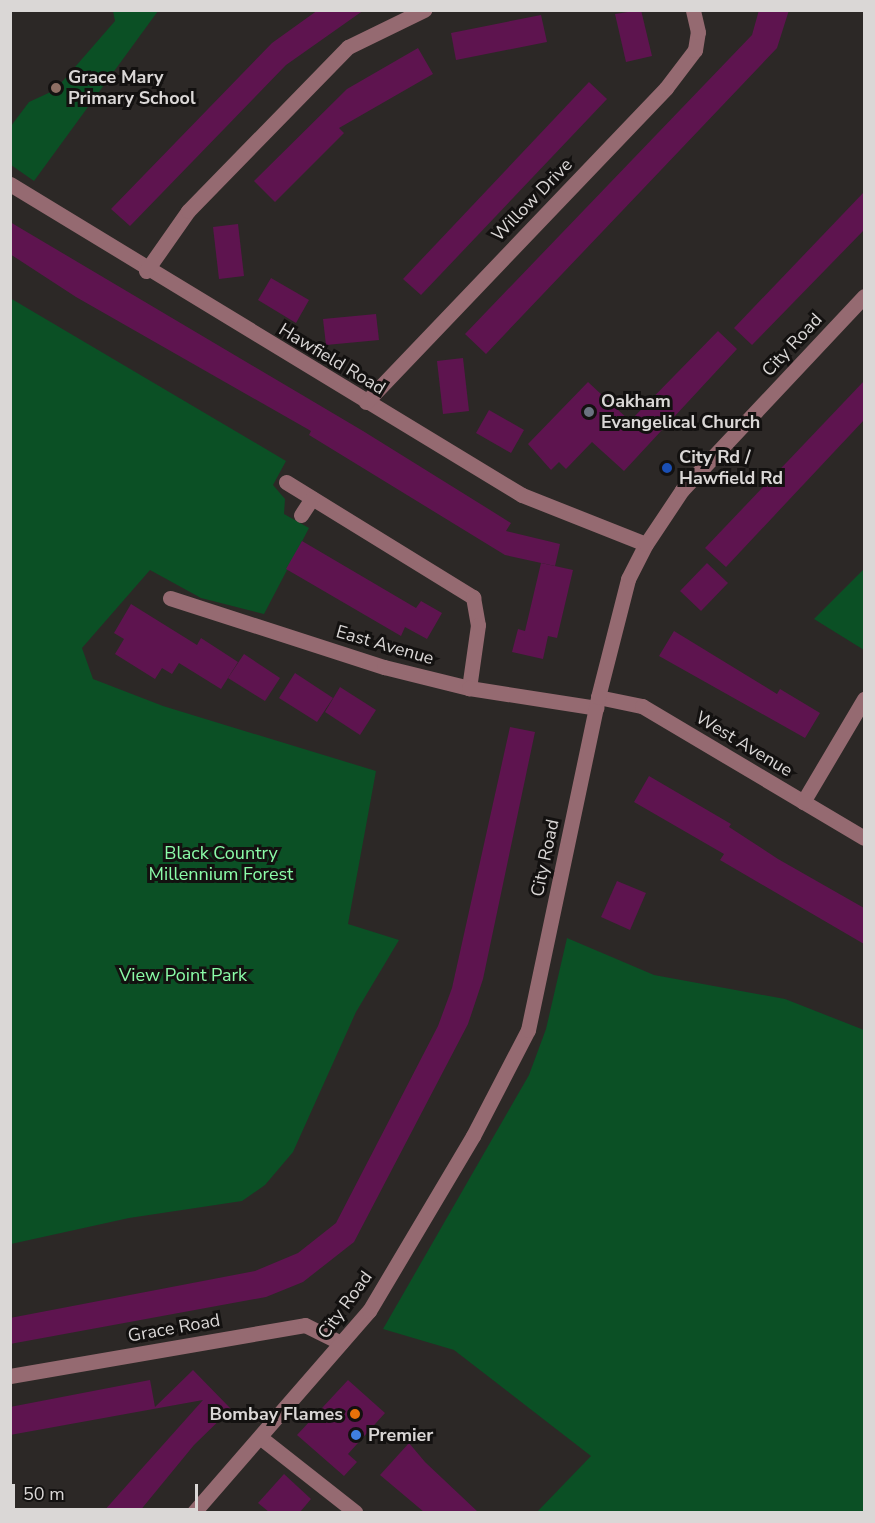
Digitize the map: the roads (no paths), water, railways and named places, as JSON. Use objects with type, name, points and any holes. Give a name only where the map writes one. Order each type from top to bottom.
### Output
[{"type":"street","points":[[146,271],[188,211],[348,46],[424,10]]},
{"type":"street","name":"Willow Drive","points":[[366,402],[666,88],[695,50],[698,32],[693,10]]},
{"type":"street","name":"Hawfield Road","points":[[10,184],[146,271],[522,495],[645,544]]},
{"type":"street","name":"City Road","points":[[194,1512],[261,1438],[369,1311],[473,1136],[528,1030],[597,703],[628,579],[645,544],[682,490],[864,296]]},
{"type":"street","points":[[286,482],[473,597],[478,625],[470,688]]},
{"type":"street","points":[[301,515],[312,498]]},
{"type":"street","name":"East Avenue","points":[[170,598],[384,667],[470,688],[597,703]]},
{"type":"street","points":[[803,802],[864,699]]},
{"type":"street","name":"West Avenue","points":[[597,703],[642,706],[864,838]]},
{"type":"street","name":"Grace Road","points":[[10,1376],[306,1325],[341,1343]]},
{"type":"street","points":[[261,1438],[355,1512]]},
{"type":"place","name":"Grace Mary Primary School","points":[[56,88]]},
{"type":"place","name":"Oakham Evangelical Church","points":[[589,412]]},
{"type":"place","name":"City Rd / Hawfield Rd","points":[[667,468]]},
{"type":"place","name":"Bombay Flames","points":[[355,1414]]},
{"type":"place","name":"Premier","points":[[356,1435]]},
{"type":"park label","name":"Black Country Millennium Forest","points":[[221,864]]},
{"type":"park label","name":"View Point Park","points":[[183,975]]}]
